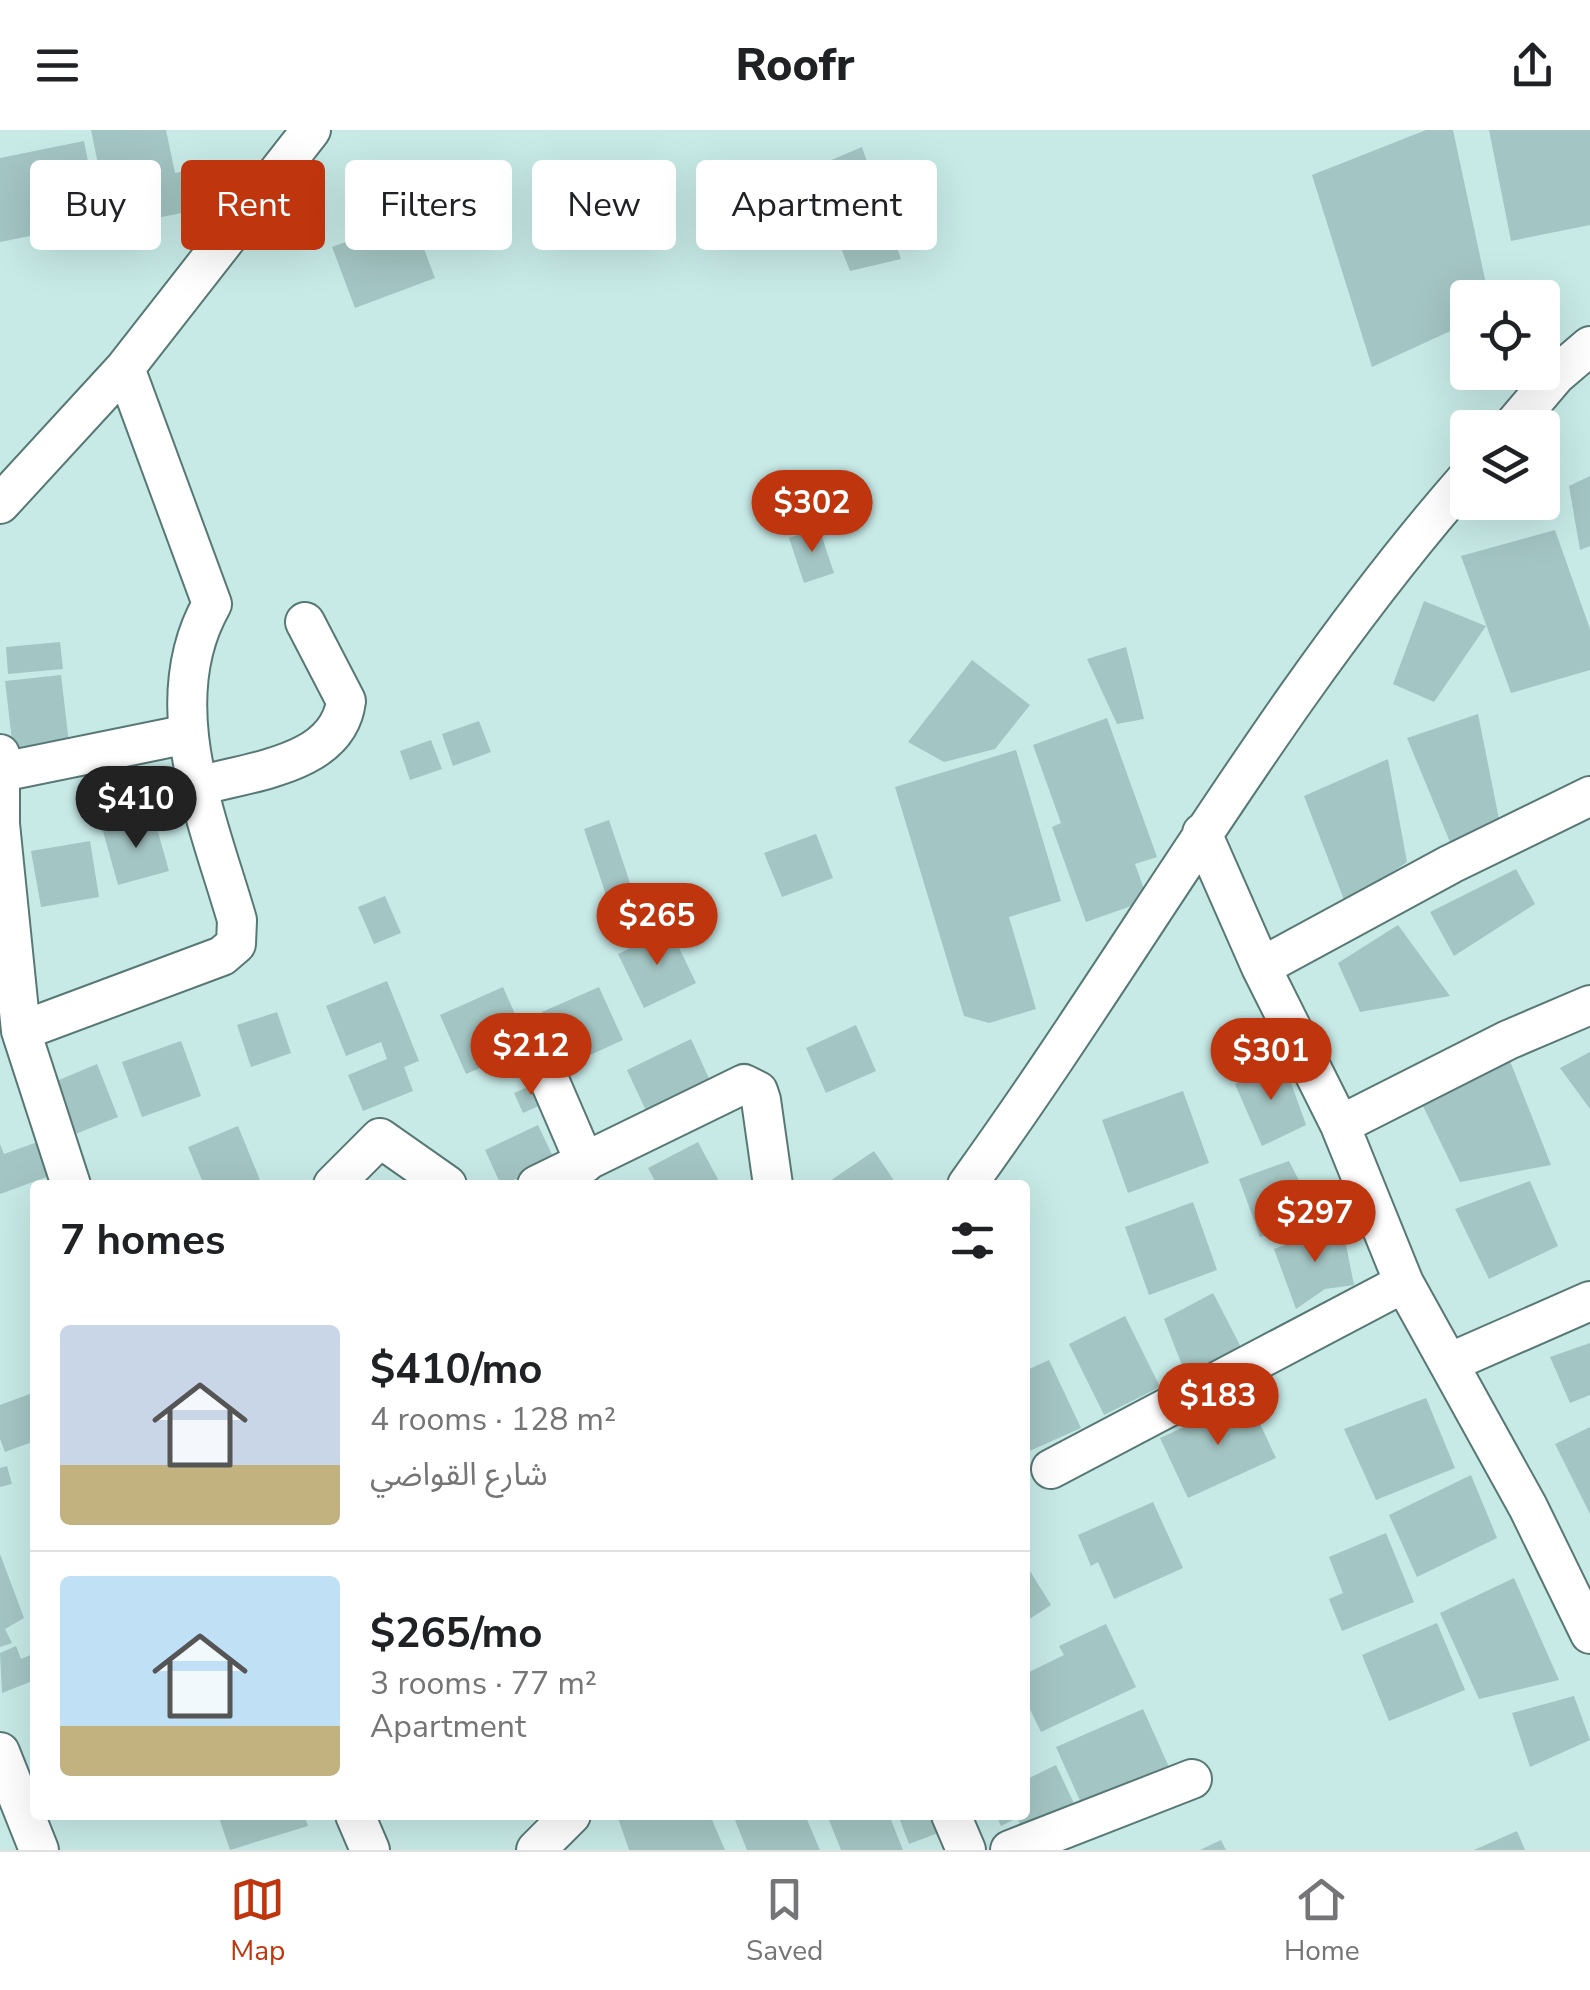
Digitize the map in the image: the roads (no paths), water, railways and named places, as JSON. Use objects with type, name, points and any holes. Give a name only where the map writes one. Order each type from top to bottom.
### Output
[{"type":"street","points":[[0,504],[125,368],[311,130]]},
{"type":"street","points":[[1526,410],[1556,375],[1590,346]]},
{"type":"street","points":[[20,1031],[222,956],[236,944],[236,920],[188,734],[187,664],[212,604],[125,368]]},
{"type":"street","points":[[971,1180],[1064,1050],[1202,833],[1424,527],[1450,497]]},
{"type":"street","points":[[199,786],[322,748],[338,732],[346,701],[304,622]]},
{"type":"street","points":[[69,1180],[20,1031],[0,824],[1,763],[188,734]]},
{"type":"street","points":[[1261,966],[1451,864],[1590,796]]},
{"type":"street","points":[[1202,833],[1261,966],[1340,1124],[1404,1283],[1450,1362],[1590,1634]]},
{"type":"street","points":[[1340,1124],[1508,1040],[1590,1005]]},
{"type":"street","points":[[538,1054],[584,1163]]},
{"type":"street","points":[[548,1180],[744,1084],[758,1091],[761,1100],[772,1180]]},
{"type":"street","points":[[338,1180],[380,1138],[440,1180]]},
{"type":"street","points":[[1051,1469],[1404,1283]]},
{"type":"street","points":[[1450,1362],[1590,1301]]},
{"type":"street","points":[[0,1752],[24,1843]]},
{"type":"street","points":[[1010,1850],[1192,1780]]},
{"type":"street","points":[[358,1820],[370,1850]]},
{"type":"street","points":[[538,1850],[566,1820]]},
{"type":"street","points":[[953,1820],[966,1850]]}]
